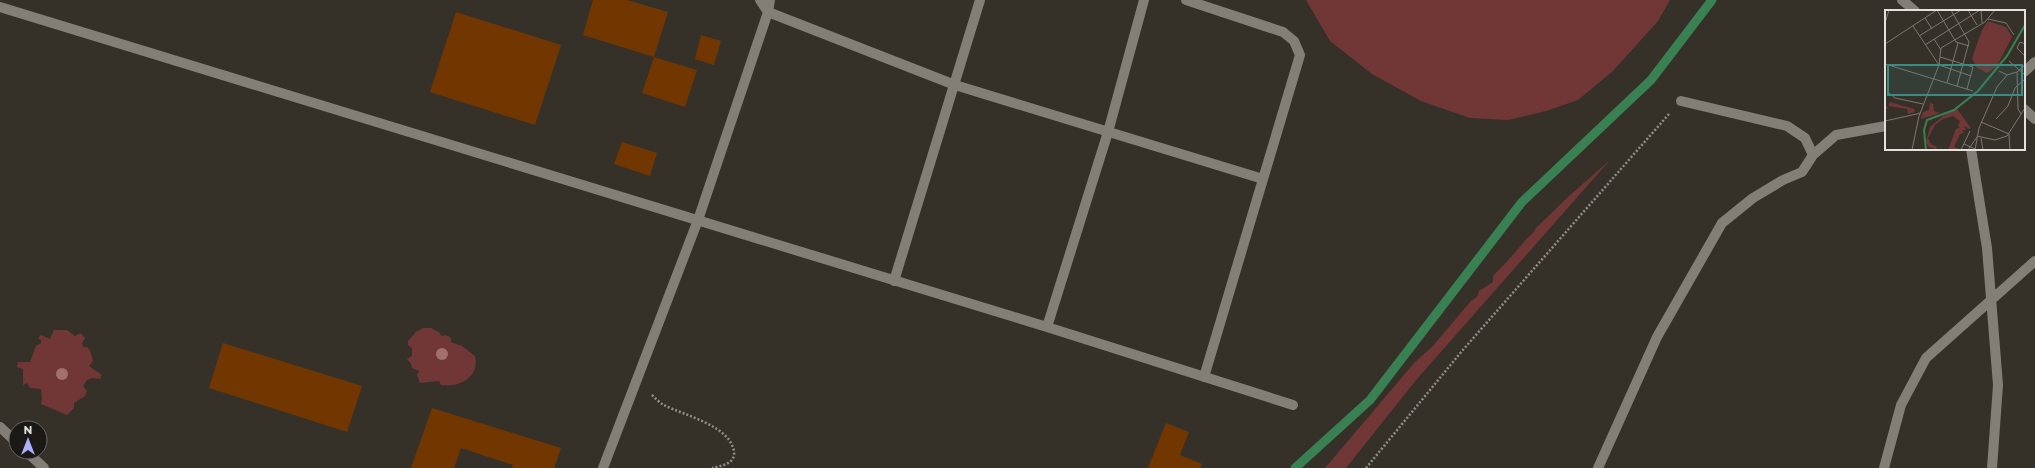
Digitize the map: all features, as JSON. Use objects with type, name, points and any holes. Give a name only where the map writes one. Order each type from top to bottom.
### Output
[{"type":"street","points":[[760,0],[768,12],[955,84],[1263,179]]},
{"type":"street","points":[[603,468],[698,220],[768,12],[770,0]]},
{"type":"street","points":[[894,281],[980,0]]},
{"type":"street","points":[[1047,327],[1108,132],[1144,0]]},
{"type":"street","points":[[1186,0],[1283,32],[1294,41],[1300,55],[1204,377]]},
{"type":"street","points":[[1902,0],[1914,10]]},
{"type":"street","points":[[0,7],[1047,327],[1293,405]]},
{"type":"street","points":[[2025,71],[2035,62]]},
{"type":"street","points":[[1681,101],[1787,126],[1805,138],[1813,155]]},
{"type":"street","points":[[2025,110],[2035,119]]},
{"type":"street","points":[[1598,468],[1656,337],[1722,223],[1771,187],[1782,180],[1802,172],[1813,155],[1836,134],[1885,126]]},
{"type":"street","points":[[1970,150],[1987,248],[1990,303],[1998,385],[1992,468]]},
{"type":"street","points":[[1884,468],[1901,405],[1926,358],[1990,303],[2035,261]]},
{"type":"street","points":[[0,428],[8,435]]},
{"type":"street","points":[[36,460],[44,468]]},
{"type":"path","points":[[1366,468],[1462,351],[1681,101]]},
{"type":"path","points":[[642,366],[647,387],[652,395],[662,404],[714,427],[726,435],[731,443],[734,453],[731,461],[724,465],[712,468]]},
{"type":"shaded area","points":[[1306,0],[1670,0],[1658,21],[1613,71],[1578,100],[1546,111],[1508,120],[1470,118],[1421,101],[1372,74],[1330,41]]},
{"type":"shaded area","points":[[1610,160],[1417,379],[1346,468],[1325,468],[1415,362],[1432,347],[1471,301],[1477,297],[1479,291],[1493,282],[1493,276],[1536,228]]},
{"type":"shaded area","points":[[423,328],[431,328],[440,333],[441,336],[446,335],[451,338],[451,342],[462,346],[475,356],[476,363],[474,370],[467,380],[455,385],[441,385],[439,381],[420,383],[417,375],[419,371],[412,368],[407,359],[412,356],[412,348],[408,345],[408,341],[416,332]]},
{"type":"shaded area","points":[[54,330],[67,330],[75,336],[81,333],[85,338],[82,343],[83,347],[87,347],[90,350],[93,361],[89,366],[102,375],[100,379],[93,378],[87,380],[83,386],[87,391],[85,396],[74,403],[74,408],[67,415],[41,404],[41,389],[30,388],[27,383],[23,385],[23,369],[17,367],[18,362],[30,362],[36,346],[41,343],[41,340],[38,338],[41,335],[50,339]]},
{"type":"building","points":[[593,0],[627,0],[668,12],[654,57],[583,35]]},
{"type":"building","points":[[456,12],[561,45],[535,125],[430,92]]},
{"type":"building","points":[[701,35],[721,41],[714,65],[695,59]]},
{"type":"building","points":[[654,57],[697,70],[685,107],[642,93]]},
{"type":"building","points":[[622,142],[657,153],[650,176],[614,164]]},
{"type":"building","points":[[223,343],[362,386],[347,432],[209,388]]},
{"type":"building","points":[[432,408],[561,448],[554,468],[512,468],[513,465],[461,448],[454,468],[411,468]]},
{"type":"building","points":[[1166,423],[1189,432],[1180,455],[1202,464],[1200,468],[1148,468]]},
{"type":"waterway","points":[[1295,468],[1370,400],[1522,202],[1651,80],[1712,0]]}]
